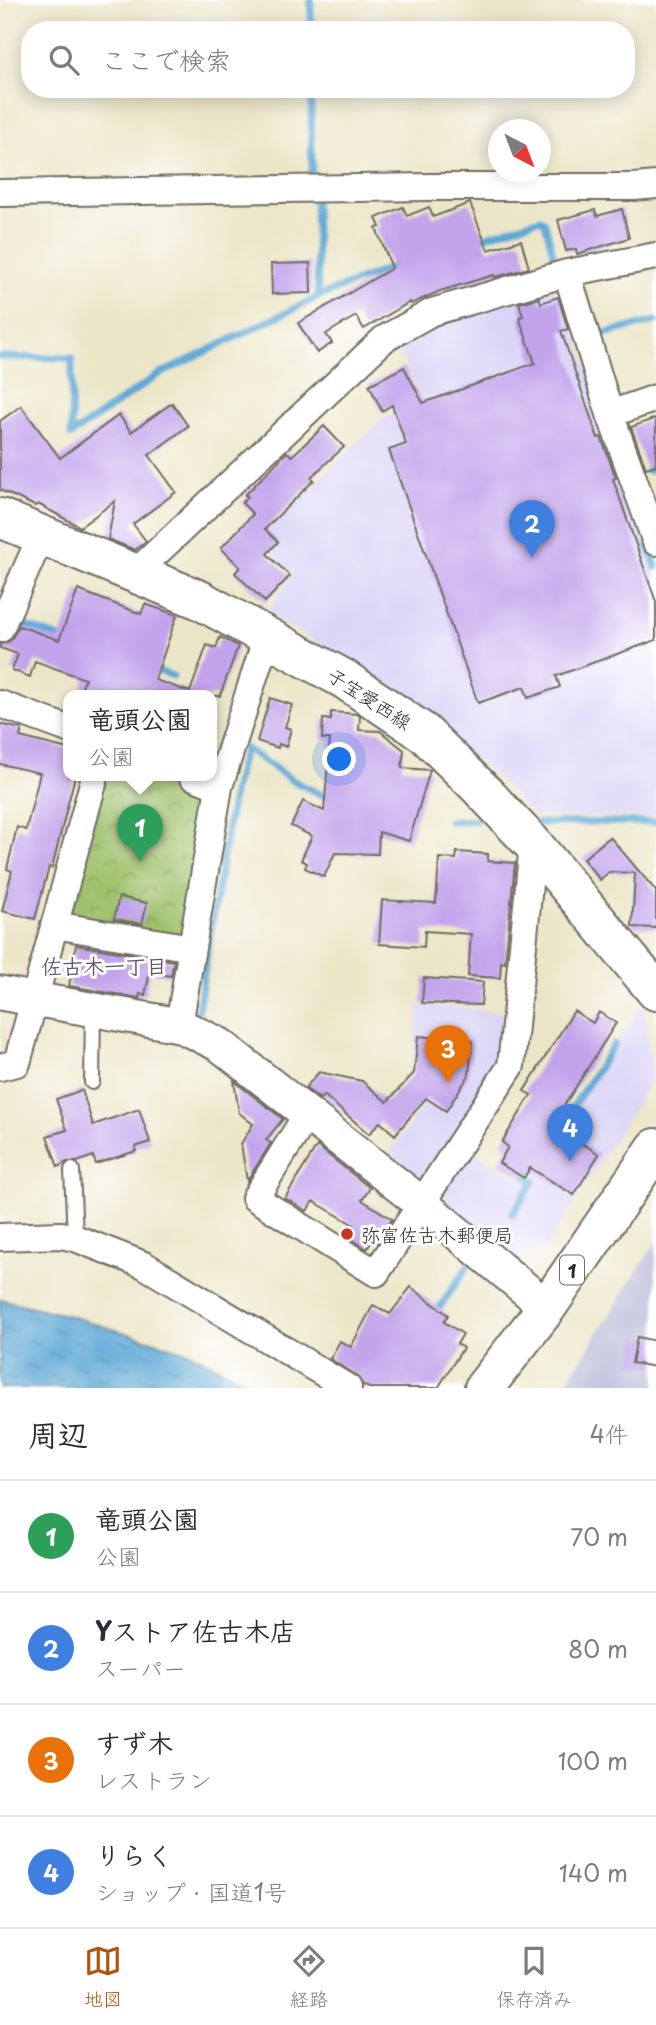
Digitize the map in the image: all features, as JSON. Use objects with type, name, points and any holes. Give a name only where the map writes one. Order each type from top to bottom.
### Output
[{"type":"main road","name":"子宝愛西線","points":[[0,518],[200,600],[344,679],[424,733],[533,844],[656,991]]},
{"type":"main road","name":"1","points":[[484,1388],[547,1307],[656,1148]]},
{"type":"street","points":[[0,192],[656,185]]},
{"type":"street","points":[[135,573],[384,339],[432,312],[567,273],[656,256]]},
{"type":"street","points":[[567,273],[610,414],[656,542]]},
{"type":"street","points":[[610,414],[656,398]]},
{"type":"street","points":[[0,629],[41,536]]},
{"type":"street","points":[[179,1026],[219,787],[267,636]]},
{"type":"street","points":[[0,704],[63,727]]},
{"type":"street","points":[[0,1067],[17,1063],[94,781]]},
{"type":"street","points":[[204,781],[219,787]]},
{"type":"street","points":[[308,1113],[255,1198],[376,1273],[511,1066],[533,844]]},
{"type":"street","points":[[54,925],[192,948]]},
{"type":"street","points":[[0,993],[179,1026],[220,1045],[422,1204],[547,1307]]},
{"type":"street","points":[[0,1237],[75,1238],[144,1265],[348,1388]]},
{"type":"lane","points":[[92,1083],[93,1009]]},
{"type":"lane","points":[[72,1170],[75,1238]]},
{"type":"shaded area","points":[[552,290],[563,296],[656,573],[656,817],[533,816],[497,777],[433,724],[356,666],[267,613],[293,574],[257,539],[378,423],[422,397],[395,346],[459,314]]},
{"type":"shaded area","points":[[419,1004],[505,1013],[499,1063],[425,1180],[411,1179],[386,1158],[425,1103],[411,1081]]},
{"type":"shaded area","points":[[642,1004],[645,1009],[652,1079],[546,1248],[515,1260],[445,1206],[443,1195],[471,1151],[528,1183]]},
{"type":"shaded area","points":[[656,1242],[656,1388],[563,1388]]},
{"type":"green space","points":[[102,781],[163,781],[203,796],[209,803],[186,939],[67,922]]},
{"type":"water","points":[[0,1299],[70,1316],[188,1352],[259,1388],[0,1388]]},
{"type":"building","points":[[470,203],[488,250],[521,240],[529,268],[495,277],[494,275],[440,291],[411,304],[410,302],[364,329],[356,316],[326,334],[332,343],[317,353],[298,323],[392,268],[376,228],[380,227],[376,218],[403,207],[407,216],[429,207],[433,217]]},
{"type":"building","points":[[622,209],[629,238],[577,254],[576,249],[566,251],[558,220],[595,210],[597,216]]},
{"type":"building","points":[[310,263],[311,293],[272,294],[271,264]]},
{"type":"building","points":[[558,297],[568,329],[561,331],[598,438],[601,437],[616,478],[613,479],[656,602],[656,640],[556,676],[560,687],[528,698],[524,687],[478,703],[389,450],[406,444],[392,405],[382,411],[369,385],[404,367],[423,403],[535,363],[519,317],[523,316],[519,303],[539,298],[541,303]]},
{"type":"building","points":[[172,403],[188,426],[149,455],[176,492],[133,524],[146,541],[135,550],[108,539],[115,501],[80,527],[38,504],[35,506],[0,490],[0,421],[21,406],[60,458],[119,415],[131,432]]},
{"type":"building","points":[[656,418],[656,465],[646,468],[631,427]]},
{"type":"building","points":[[324,426],[344,447],[311,477],[314,480],[265,529],[278,542],[267,554],[290,576],[265,602],[235,573],[240,567],[221,548],[253,514],[242,503],[248,497],[245,495],[287,452],[292,456]]},
{"type":"building","points":[[78,590],[141,614],[145,604],[177,615],[155,680],[184,690],[81,690],[85,679],[35,661],[30,677],[12,670],[18,654],[0,648],[0,644],[10,641],[19,626],[59,640]]},
{"type":"building","points":[[220,637],[238,646],[220,696],[217,696],[217,690],[191,690],[207,645],[216,648]]},
{"type":"building","points":[[270,698],[292,705],[285,727],[291,729],[286,747],[279,744],[278,748],[257,741]]},
{"type":"building","points":[[331,712],[357,714],[360,716],[359,730],[380,731],[404,750],[402,768],[430,770],[409,841],[379,832],[378,854],[335,853],[324,877],[305,868],[307,863],[301,860],[312,836],[291,826],[303,801],[324,811],[330,739],[322,739],[323,719],[331,720]]},
{"type":"building","points":[[0,724],[22,729],[20,737],[63,748],[63,781],[74,781],[52,868],[49,867],[35,919],[2,911],[12,871],[7,869],[17,827],[26,830],[40,773],[0,764]]},
{"type":"building","points":[[610,837],[656,891],[656,928],[632,927],[635,873],[609,872],[600,880],[583,859]]},
{"type":"building","points":[[457,852],[488,854],[488,861],[515,863],[505,963],[501,962],[500,978],[468,976],[471,934],[425,931],[424,947],[379,944],[382,900],[436,903],[439,858],[456,859]]},
{"type":"building","points":[[119,897],[147,903],[142,924],[114,919]]},
{"type":"building","points":[[76,945],[174,961],[171,976],[150,972],[145,995],[140,994],[139,998],[69,986]]},
{"type":"building","points":[[424,978],[483,982],[481,1005],[422,1003]]},
{"type":"building","points":[[574,1011],[593,1023],[599,1012],[616,1023],[552,1125],[599,1154],[574,1195],[530,1168],[524,1178],[499,1163],[508,1147],[502,1142],[531,1095],[524,1091]]},
{"type":"building","points":[[418,1036],[472,1041],[469,1075],[446,1111],[426,1098],[395,1135],[380,1122],[369,1134],[324,1095],[320,1099],[305,1088],[319,1072],[362,1081],[387,1102],[414,1073]]},
{"type":"building","points":[[234,1081],[283,1119],[266,1140],[271,1143],[247,1181],[241,1144],[253,1124],[239,1113]]},
{"type":"building","points":[[82,1090],[93,1125],[139,1109],[150,1142],[135,1147],[136,1151],[96,1164],[93,1156],[58,1167],[47,1136],[67,1130],[56,1099]]},
{"type":"building","points":[[317,1146],[370,1188],[362,1200],[392,1219],[377,1242],[373,1239],[367,1249],[347,1236],[354,1225],[313,1201],[307,1211],[285,1198]]},
{"type":"building","points":[[411,1287],[448,1315],[444,1322],[463,1334],[457,1344],[463,1348],[438,1388],[369,1388],[363,1385],[356,1375],[330,1359],[340,1341],[351,1347],[373,1305],[390,1314]]},
{"type":"building","points":[[637,1337],[656,1341],[656,1367],[632,1363]]},
{"type":"waterway","points":[[311,0],[311,21]]},
{"type":"waterway","points":[[311,98],[312,171]]},
{"type":"waterway","points":[[315,202],[318,297]]},
{"type":"waterway","points":[[474,240],[540,219],[545,223],[555,261]]},
{"type":"waterway","points":[[0,357],[72,358],[71,435],[158,375],[318,297],[400,264]]},
{"type":"waterway","points":[[603,334],[656,321]]},
{"type":"waterway","points":[[648,471],[656,469]]},
{"type":"waterway","points":[[648,545],[656,567]]},
{"type":"waterway","points":[[20,624],[66,640]]},
{"type":"waterway","points":[[150,668],[173,676]]},
{"type":"waterway","points":[[198,1011],[234,788],[245,748],[295,782],[333,800]]},
{"type":"waterway","points":[[449,821],[476,820]]},
{"type":"waterway","points":[[537,823],[656,822]]},
{"type":"waterway","points":[[553,1137],[614,1044]]},
{"type":"waterway","points":[[512,1214],[534,1181],[526,1177],[536,1161]]},
{"type":"waterway","points":[[495,1241],[503,1228]]},
{"type":"waterway","points":[[434,1316],[471,1261]]},
{"type":"place","name":"Yストア佐古木店","points":[[532,558]]},
{"type":"place","name":"竜頭公園","points":[[140,862]]},
{"type":"place","name":"すず木","points":[[448,1083]]},
{"type":"place","name":"りらく","points":[[570,1162]]},
{"type":"place","name":"弥富佐古木郵便局","points":[[347,1234]]},
{"type":"district","name":"佐古木一丁目","points":[[104,965]]}]
